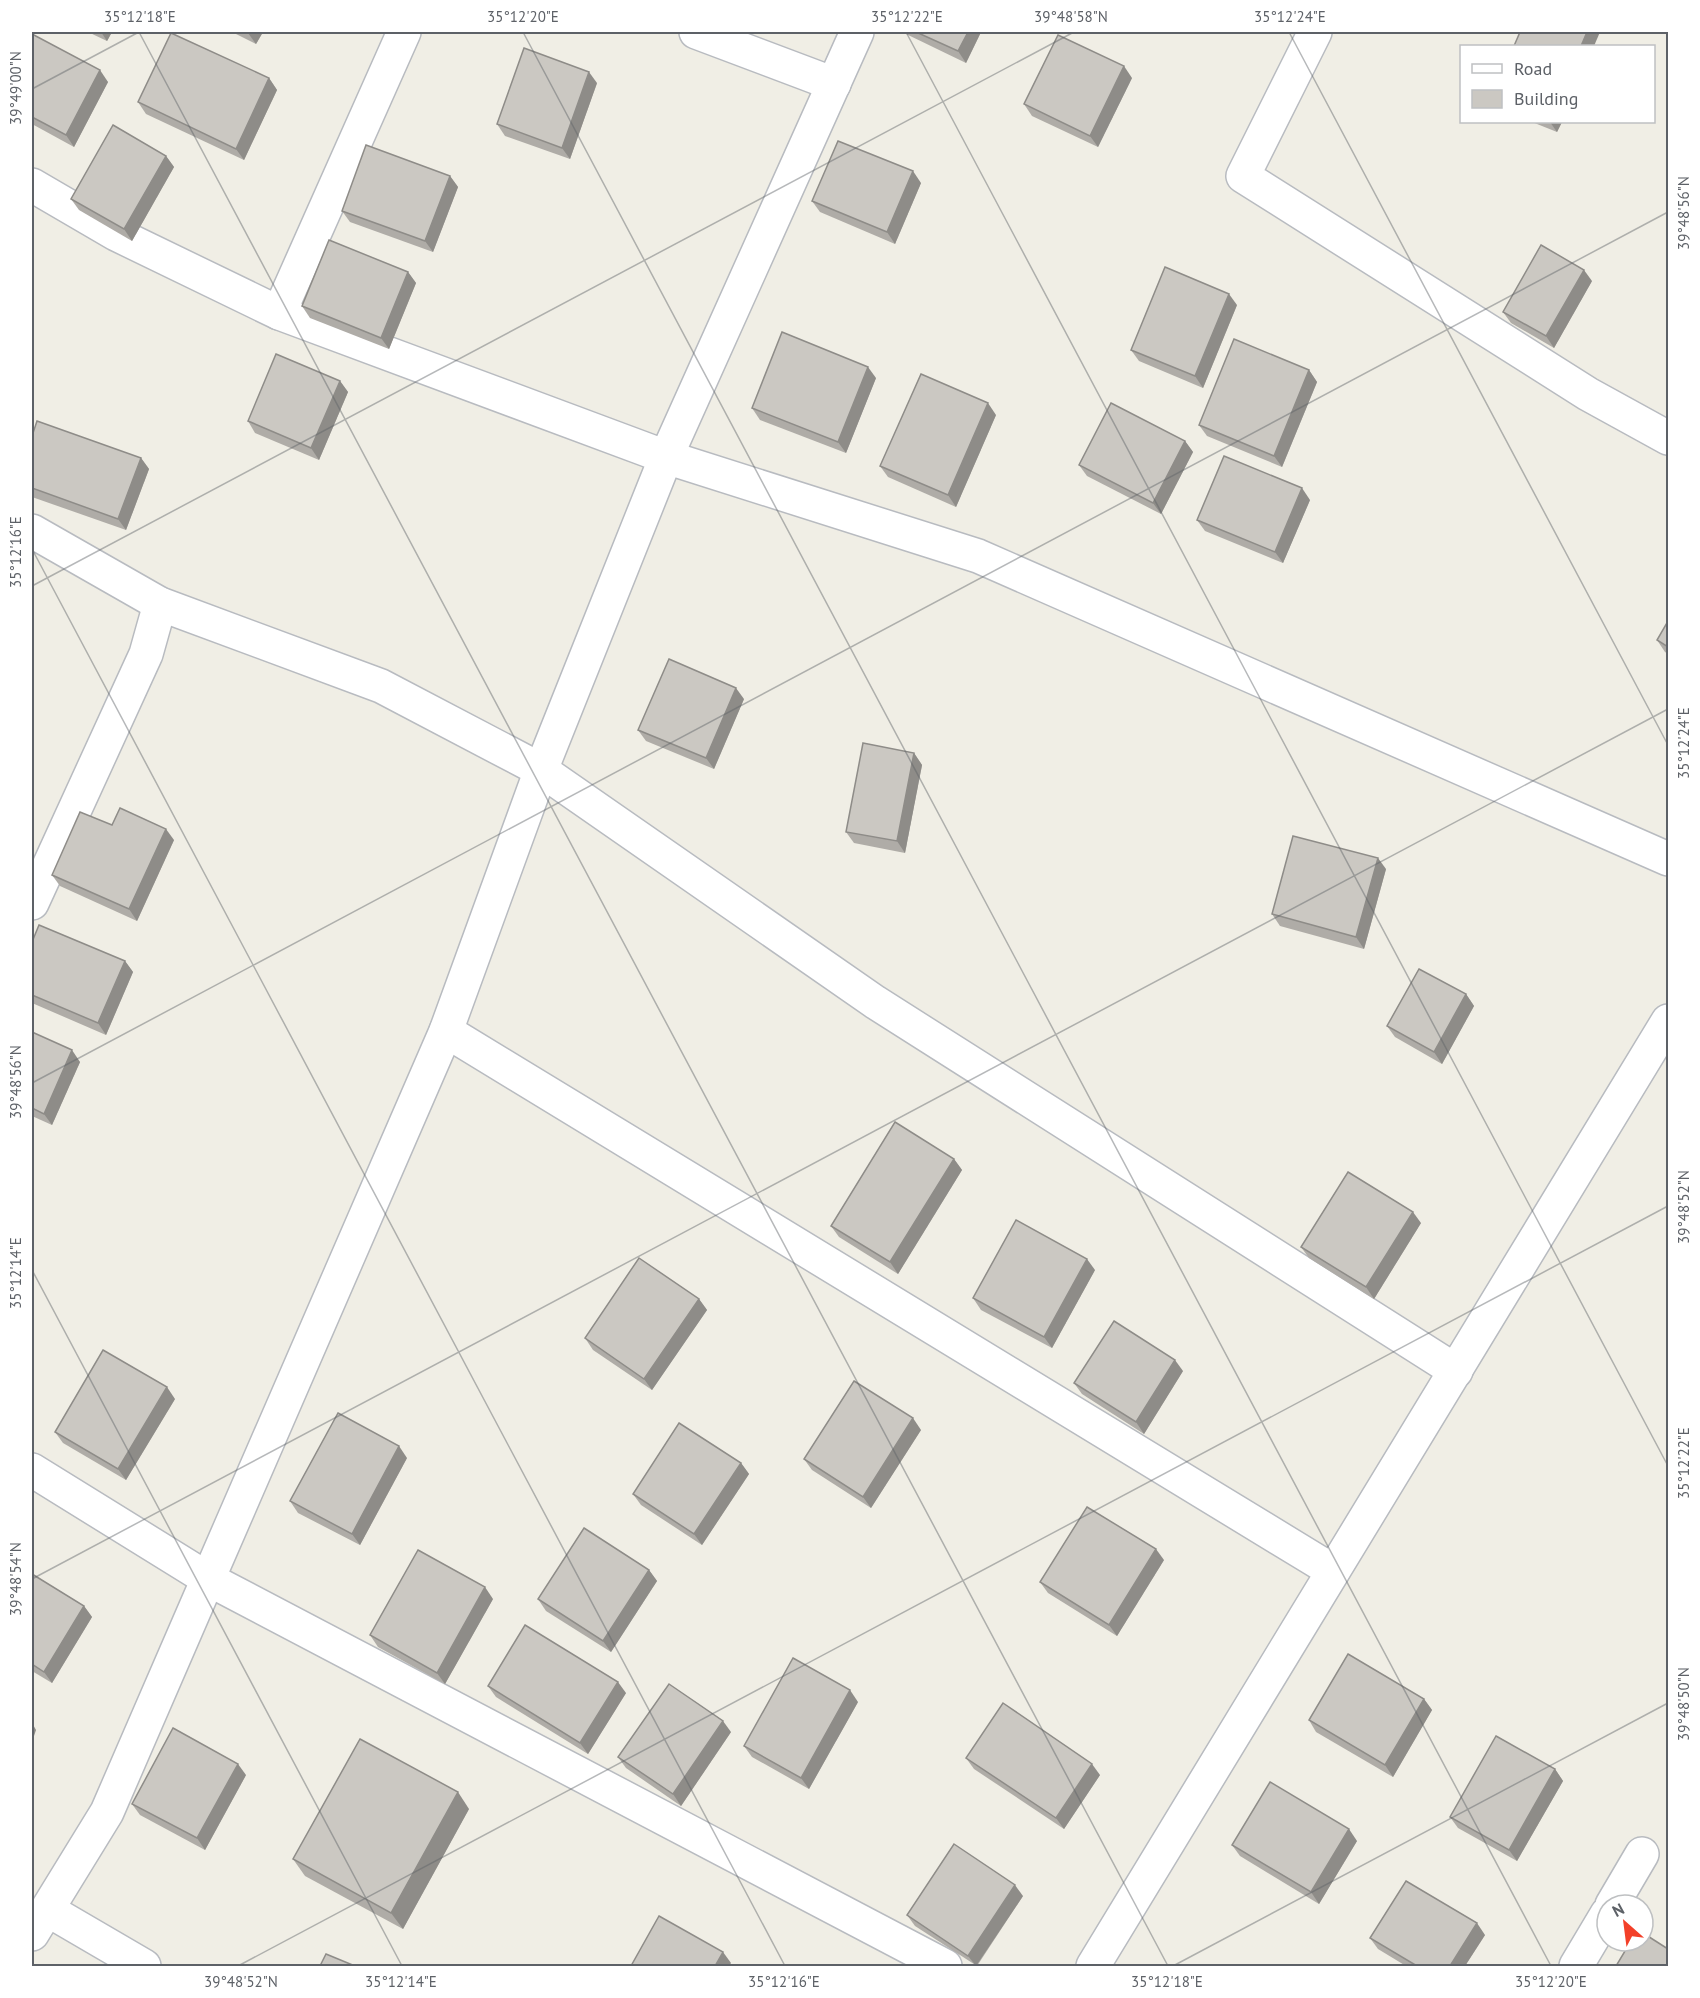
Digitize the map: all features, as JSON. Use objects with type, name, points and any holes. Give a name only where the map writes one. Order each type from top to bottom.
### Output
[{"type":"street","points":[[279,313],[404,32]]},
{"type":"street","points":[[696,32],[834,84]]},
{"type":"street","points":[[144,1966],[40,1922],[107,1812],[446,1031],[541,770],[666,457],[857,32]]},
{"type":"street","points":[[1315,32],[1243,176],[1588,394],[1668,438]]},
{"type":"street","points":[[32,185],[116,234],[279,313],[666,457],[978,556],[1668,859]]},
{"type":"street","points":[[32,531],[160,604],[381,686],[541,770],[875,1002],[1456,1371]]},
{"type":"street","points":[[32,903],[146,654],[160,604]]},
{"type":"street","points":[[1093,1966],[1456,1371],[1659,1055],[1668,1021]]},
{"type":"street","points":[[446,1031],[1333,1571]]},
{"type":"street","points":[[32,1470],[208,1579],[945,1966]]},
{"type":"street","points":[[1619,1893],[1642,1854]]},
{"type":"street","points":[[1576,1966],[1595,1934]]},
{"type":"building","points":[[916,32],[968,32],[958,51]]},
{"type":"building","points":[[1520,32],[1587,32],[1581,45],[1514,45]]},
{"type":"building","points":[[171,33],[269,78],[236,149],[138,102]]},
{"type":"building","points":[[32,34],[100,70],[66,135],[32,117]]},
{"type":"building","points":[[1058,35],[1124,66],[1090,136],[1024,104]]},
{"type":"building","points":[[524,48],[589,72],[562,148],[497,124]]},
{"type":"building","points":[[113,125],[166,156],[124,229],[71,199]]},
{"type":"building","points":[[838,141],[913,171],[887,232],[812,201]]},
{"type":"building","points":[[366,145],[450,176],[425,241],[342,211]]},
{"type":"building","points":[[329,240],[408,272],[381,338],[302,306]]},
{"type":"building","points":[[1541,245],[1584,270],[1546,336],[1503,312]]},
{"type":"building","points":[[1165,267],[1229,294],[1195,376],[1131,350]]},
{"type":"building","points":[[782,332],[868,367],[838,442],[752,408]]},
{"type":"building","points":[[1234,339],[1309,370],[1274,456],[1199,425]]},
{"type":"building","points":[[276,354],[340,381],[311,448],[248,421]]},
{"type":"building","points":[[921,374],[988,403],[948,495],[880,466]]},
{"type":"building","points":[[1111,403],[1185,441],[1153,503],[1079,465]]},
{"type":"building","points":[[37,421],[141,458],[118,519],[32,488],[32,436]]},
{"type":"building","points":[[1224,456],[1302,488],[1275,552],[1197,520]]},
{"type":"building","points":[[1668,621],[1668,647],[1657,640]]},
{"type":"building","points":[[669,659],[736,688],[706,758],[638,730]]},
{"type":"building","points":[[863,743],[914,753],[897,841],[846,832]]},
{"type":"building","points":[[120,808],[166,829],[129,909],[52,875],[80,812],[112,825]]},
{"type":"building","points":[[1293,836],[1378,858],[1356,937],[1272,914]]},
{"type":"building","points":[[39,925],[125,961],[98,1023],[32,995],[32,942]]},
{"type":"building","points":[[1419,969],[1466,994],[1434,1052],[1387,1026]]},
{"type":"building","points":[[32,1032],[72,1050],[44,1114],[32,1108]]},
{"type":"building","points":[[895,1122],[954,1159],[890,1262],[831,1226]]},
{"type":"building","points":[[1348,1172],[1413,1212],[1366,1287],[1301,1247]]},
{"type":"building","points":[[1016,1220],[1087,1259],[1044,1337],[973,1298]]},
{"type":"building","points":[[639,1258],[699,1299],[644,1379],[585,1338]]},
{"type":"building","points":[[1114,1321],[1175,1360],[1136,1422],[1074,1383]]},
{"type":"building","points":[[103,1350],[167,1387],[118,1469],[55,1432]]},
{"type":"building","points":[[854,1381],[913,1418],[863,1497],[804,1459]]},
{"type":"building","points":[[338,1413],[399,1446],[352,1534],[290,1501]]},
{"type":"building","points":[[679,1423],[741,1463],[694,1534],[633,1494]]},
{"type":"building","points":[[1087,1507],[1156,1549],[1109,1625],[1040,1582]]},
{"type":"building","points":[[584,1528],[649,1570],[603,1641],[538,1599]]},
{"type":"building","points":[[418,1550],[485,1587],[437,1673],[370,1635]]},
{"type":"building","points":[[32,1574],[84,1606],[44,1672],[32,1664]]},
{"type":"building","points":[[525,1625],[618,1682],[580,1743],[488,1686]]},
{"type":"building","points":[[1348,1654],[1424,1699],[1385,1765],[1309,1720]]},
{"type":"building","points":[[793,1658],[850,1690],[801,1778],[744,1746]]},
{"type":"building","points":[[669,1684],[723,1721],[673,1794],[618,1757]]},
{"type":"building","points":[[1003,1703],[1092,1764],[1056,1818],[966,1758]]},
{"type":"building","points":[[173,1728],[238,1764],[197,1838],[132,1804]]},
{"type":"building","points":[[1496,1736],[1555,1769],[1509,1850],[1450,1817]]},
{"type":"building","points":[[360,1739],[458,1792],[391,1913],[293,1859]]},
{"type":"building","points":[[1270,1782],[1349,1829],[1311,1892],[1232,1845]]},
{"type":"building","points":[[954,1844],[1015,1885],[968,1956],[907,1915]]},
{"type":"building","points":[[1406,1881],[1477,1923],[1450,1966],[1417,1966],[1370,1938]]},
{"type":"building","points":[[659,1916],[723,1952],[715,1966],[631,1966]]},
{"type":"building","points":[[1655,1941],[1668,1949],[1668,1966],[1616,1966],[1624,1953],[1655,1953]]},
{"type":"building","points":[[326,1954],[355,1966],[320,1966]]}]
